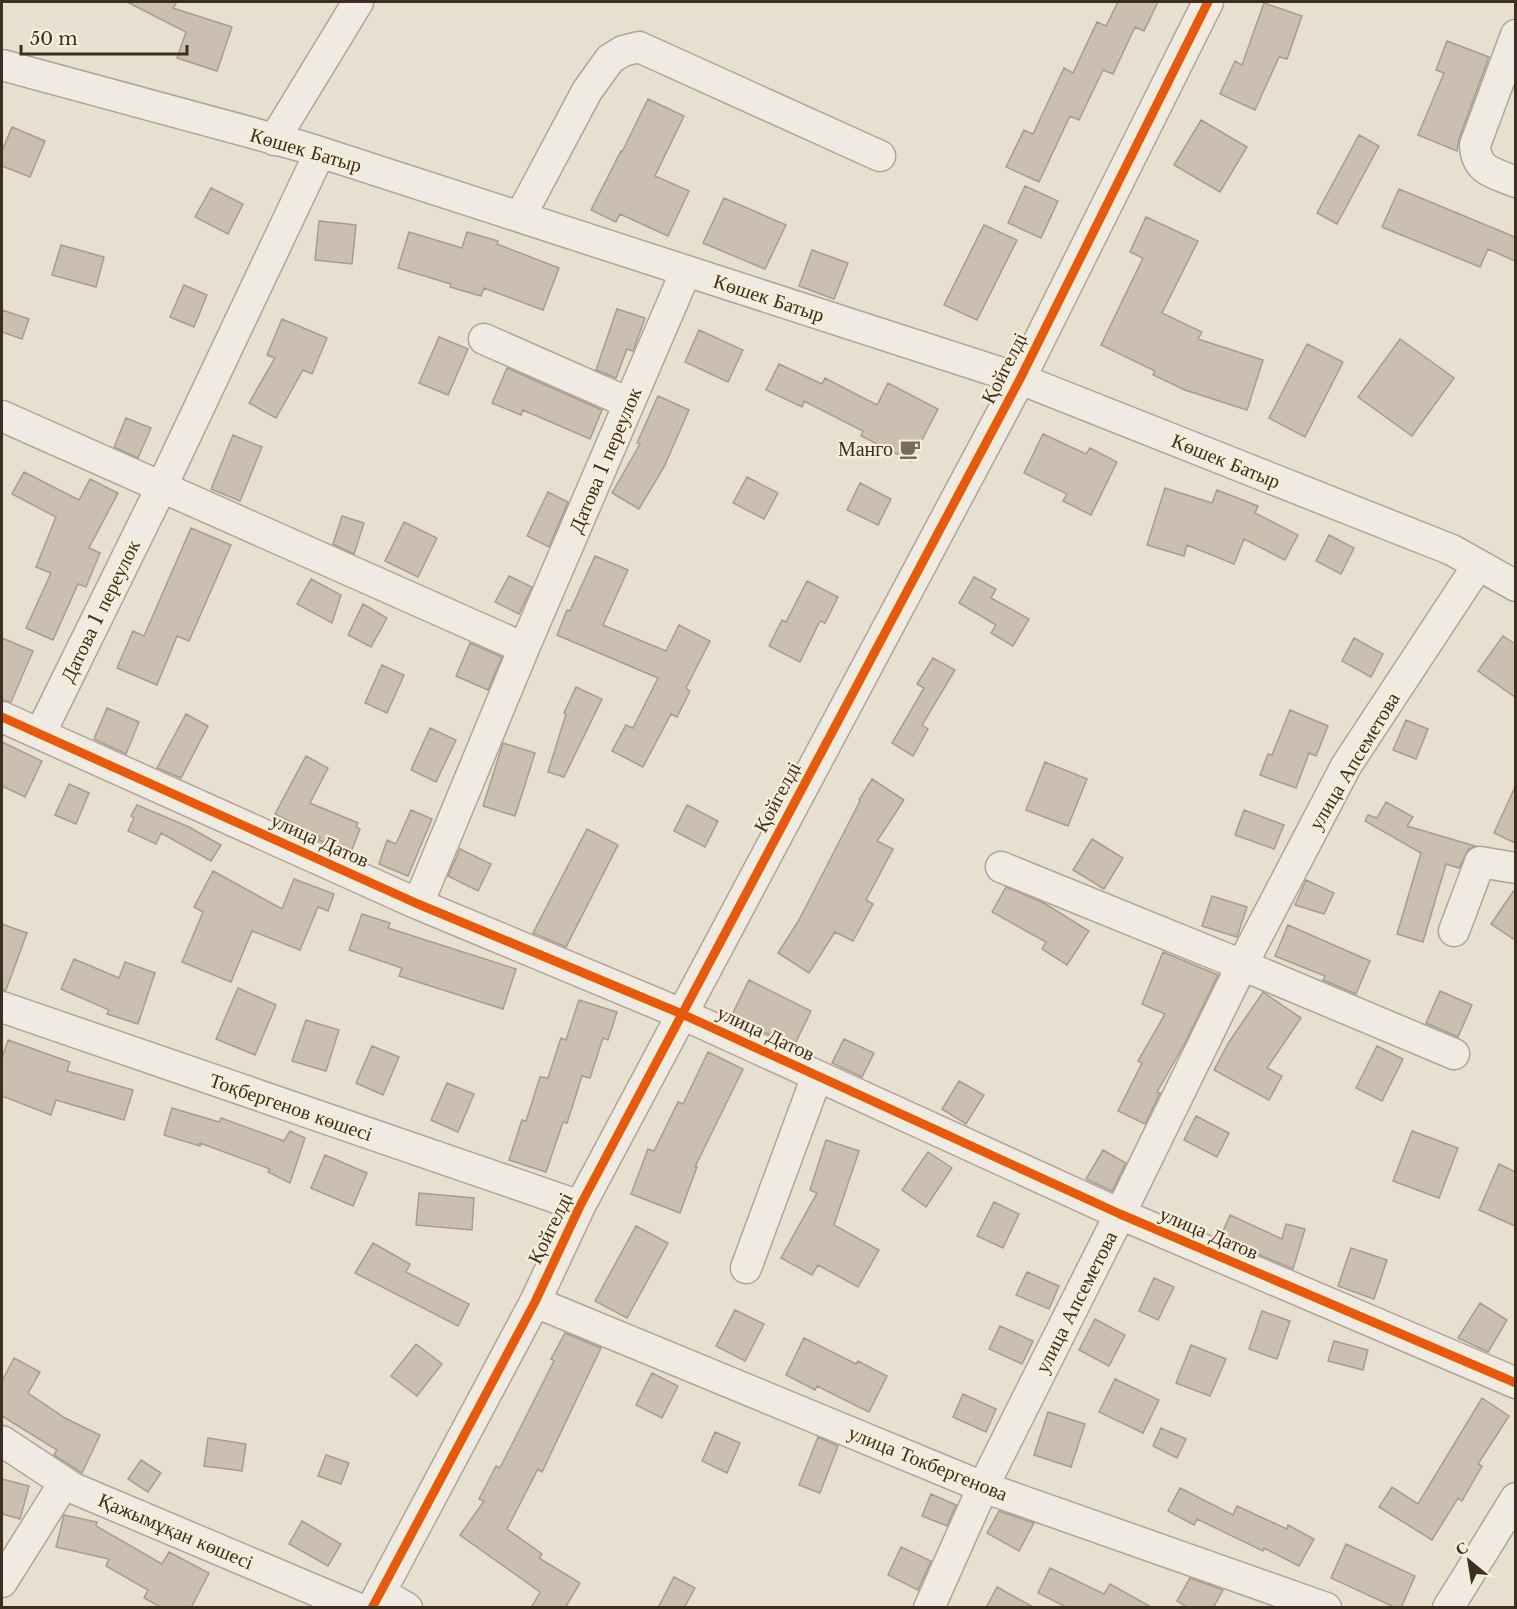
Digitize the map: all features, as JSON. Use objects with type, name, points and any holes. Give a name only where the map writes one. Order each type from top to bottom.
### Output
[{"type":"street","points":[[274,140],[358,2]]},
{"type":"street","name":"Қойгелді","points":[[370,1603],[535,1302],[580,1206],[1020,379],[1208,2]]},
{"type":"street","points":[[1515,35],[1475,145],[1476,158],[1485,170],[1515,182]]},
{"type":"street","points":[[520,217],[587,91],[610,59],[623,51],[639,47],[880,156]]},
{"type":"street","name":"Көшек Батыр","points":[[2,65],[320,152],[1020,379],[1441,546],[1515,586]]},
{"type":"street","name":"Датова 1 переулок","points":[[40,734],[161,488],[320,152]]},
{"type":"street","name":"Датова 1 переулок","points":[[418,904],[686,271]]},
{"type":"street","points":[[484,339],[629,403]]},
{"type":"street","points":[[2,416],[525,648]]},
{"type":"street","name":"улица Апсеметова","points":[[929,1608],[983,1487],[1242,965],[1346,766],[1478,565]]},
{"type":"street","name":"улица Датов","points":[[2,717],[418,904],[681,1014],[1120,1214],[1515,1383]]},
{"type":"street","points":[[1454,931],[1480,862],[1515,868]]},
{"type":"street","points":[[1001,867],[1454,1054]]},
{"type":"street","name":"Тоқбергенов көшесі","points":[[2,1008],[580,1206]]},
{"type":"street","points":[[746,1268],[816,1076]]},
{"type":"street","name":"улица Токбергенова","points":[[535,1302],[983,1487],[1326,1608]]},
{"type":"street","name":"Қажымұқан көшесі","points":[[2,1441],[73,1488],[370,1603],[407,1608]]},
{"type":"street","points":[[2,1582],[64,1482]]},
{"type":"street","points":[[1448,1608],[1515,1498]]},
{"type":"building","points":[[127,2],[177,2],[173,8],[232,27],[217,71],[177,58],[186,32]]},
{"type":"building","points":[[1118,2],[1158,2],[1144,31],[1135,27],[1113,74],[1103,70],[1079,120],[1070,116],[1039,182],[1006,167],[1024,130],[1033,134],[1064,68],[1073,73],[1097,22],[1106,26]]},
{"type":"building","points":[[1264,3],[1302,16],[1287,59],[1279,57],[1255,110],[1220,94],[1235,61],[1242,65]]},
{"type":"building","points":[[1447,41],[1489,57],[1459,139],[1457,151],[1418,135],[1444,73],[1436,70]]},
{"type":"building","points":[[648,99],[684,116],[655,176],[689,191],[668,236],[620,214],[616,222],[591,210]]},
{"type":"building","points":[[1201,120],[1247,147],[1220,192],[1174,165]]},
{"type":"building","points":[[12,127],[45,141],[30,177],[2,166],[2,151]]},
{"type":"building","points":[[1359,135],[1379,146],[1337,224],[1317,213]]},
{"type":"building","points":[[1025,186],[1058,201],[1041,238],[1008,223]]},
{"type":"building","points":[[211,188],[243,204],[228,234],[195,217]]},
{"type":"building","points":[[1399,189],[1515,237],[1515,261],[1488,249],[1480,267],[1382,227]]},
{"type":"building","points":[[724,198],[786,225],[765,269],[703,243]]},
{"type":"building","points":[[1146,217],[1198,241],[1162,313],[1202,332],[1198,339],[1263,360],[1247,410],[1185,390],[1153,375],[1155,371],[1101,345],[1143,258],[1130,252]]},
{"type":"building","points":[[319,221],[356,225],[352,264],[315,260]]},
{"type":"building","points":[[984,225],[1017,240],[977,320],[944,305]]},
{"type":"building","points":[[409,232],[462,248],[467,232],[498,241],[497,244],[559,268],[543,310],[484,288],[481,296],[398,268]]},
{"type":"building","points":[[61,245],[104,257],[96,287],[52,275]]},
{"type":"building","points":[[812,250],[848,263],[834,299],[799,286]]},
{"type":"building","points":[[184,285],[207,295],[194,327],[170,317]]},
{"type":"building","points":[[617,309],[645,318],[633,351],[627,349],[616,378],[596,370]]},
{"type":"building","points":[[2,310],[29,319],[22,339],[2,332]]},
{"type":"building","points":[[282,319],[327,338],[312,374],[303,370],[276,418],[249,403],[275,358],[267,355]]},
{"type":"building","points":[[699,330],[743,350],[728,382],[685,362]]},
{"type":"building","points":[[439,337],[468,349],[448,395],[419,383]]},
{"type":"building","points":[[1400,339],[1454,378],[1412,436],[1358,397]]},
{"type":"building","points":[[1307,344],[1343,362],[1305,437],[1269,418]]},
{"type":"building","points":[[779,364],[822,384],[825,378],[877,405],[888,383],[938,409],[911,461],[861,436],[863,431],[804,401],[802,407],[766,390]]},
{"type":"building","points":[[507,368],[602,410],[590,439],[523,410],[521,415],[492,403]]},
{"type":"building","points":[[658,396],[689,410],[664,467],[639,509],[612,493],[640,444],[637,443]]},
{"type":"building","points":[[126,418],[151,428],[138,458],[114,447]]},
{"type":"building","points":[[1043,434],[1086,454],[1090,448],[1117,462],[1091,515],[1063,501],[1067,494],[1024,473]]},
{"type":"building","points":[[233,435],[262,447],[240,501],[211,489]]},
{"type":"building","points":[[24,472],[79,500],[90,479],[118,493],[89,548],[100,553],[86,587],[78,584],[53,640],[26,628],[51,573],[36,567],[56,517],[12,494]]},
{"type":"building","points":[[747,477],[778,493],[764,519],[733,503]]},
{"type":"building","points":[[860,483],[891,499],[878,525],[847,510]]},
{"type":"building","points":[[1165,488],[1212,503],[1217,490],[1258,506],[1255,513],[1298,535],[1285,560],[1244,539],[1234,564],[1187,545],[1184,556],[1147,545]]},
{"type":"building","points":[[548,492],[568,502],[549,547],[527,536]]},
{"type":"building","points":[[342,516],[364,523],[354,554],[333,544]]},
{"type":"building","points":[[404,522],[437,538],[418,577],[385,561]]},
{"type":"building","points":[[191,528],[231,545],[189,641],[177,636],[157,685],[117,668],[133,631],[144,636]]},
{"type":"building","points":[[1329,535],[1354,548],[1341,574],[1316,561]]},
{"type":"building","points":[[595,556],[628,570],[603,625],[666,651],[679,625],[710,641],[686,688],[690,691],[677,717],[671,714],[643,767],[612,751],[626,725],[633,728],[658,678],[557,635],[567,610],[570,611]]},
{"type":"building","points":[[509,576],[532,587],[519,614],[495,602]]},
{"type":"building","points":[[974,577],[996,589],[991,598],[1029,619],[1013,646],[991,633],[996,625],[959,603]]},
{"type":"building","points":[[311,579],[341,595],[332,623],[297,604]]},
{"type":"building","points":[[807,581],[838,597],[825,623],[820,621],[800,662],[769,646],[782,620],[786,622]]},
{"type":"building","points":[[363,604],[387,618],[371,647],[348,635]]},
{"type":"building","points":[[1503,636],[1515,644],[1515,697],[1478,671]]},
{"type":"building","points":[[2,638],[33,651],[11,702],[2,700]]},
{"type":"building","points":[[1354,638],[1383,654],[1371,677],[1342,661]]},
{"type":"building","points":[[470,643],[502,657],[488,690],[456,676]]},
{"type":"building","points":[[933,658],[955,670],[922,725],[928,729],[913,756],[892,743],[924,688],[917,684]]},
{"type":"building","points":[[382,665],[404,675],[387,713],[365,703]]},
{"type":"building","points":[[576,687],[602,699],[564,777],[548,772],[566,714],[564,713]]},
{"type":"building","points":[[107,708],[139,722],[126,754],[94,739]]},
{"type":"building","points":[[1290,710],[1328,726],[1316,756],[1309,753],[1296,788],[1260,775],[1268,754],[1272,755]]},
{"type":"building","points":[[186,714],[208,726],[181,778],[157,768]]},
{"type":"building","points":[[1406,720],[1428,729],[1416,759],[1393,750]]},
{"type":"building","points":[[430,728],[456,740],[436,782],[411,770]]},
{"type":"building","points":[[2,742],[42,761],[25,797],[2,786]]},
{"type":"building","points":[[503,743],[535,753],[515,816],[483,806]]},
{"type":"building","points":[[306,756],[328,768],[310,803],[358,823],[356,827],[360,829],[351,852],[319,840],[320,837],[275,814]]},
{"type":"building","points":[[1045,762],[1087,779],[1068,826],[1026,810]]},
{"type":"building","points":[[872,779],[904,800],[877,841],[893,849],[866,900],[873,904],[853,941],[835,932],[809,973],[778,953],[799,920],[859,800]]},
{"type":"building","points":[[69,784],[89,793],[76,824],[55,815]]},
{"type":"building","points":[[1515,787],[1515,843],[1494,833]]},
{"type":"building","points":[[1386,802],[1413,817],[1407,826],[1475,846],[1468,850],[1459,868],[1446,864],[1423,942],[1397,934],[1421,853],[1365,821],[1368,815],[1377,818]]},
{"type":"building","points":[[137,805],[189,827],[221,845],[211,861],[161,833],[156,844],[128,831],[134,818],[131,816]]},
{"type":"building","points":[[687,805],[718,821],[705,847],[674,831]]},
{"type":"building","points":[[411,810],[432,819],[408,876],[379,864],[387,840],[396,844]]},
{"type":"building","points":[[1244,810],[1284,825],[1274,849],[1235,835]]},
{"type":"building","points":[[587,829],[618,845],[566,947],[533,933]]},
{"type":"building","points":[[1092,839],[1123,858],[1104,889],[1073,870]]},
{"type":"building","points":[[460,849],[491,864],[478,891],[448,876]]},
{"type":"building","points":[[213,871],[282,909],[294,879],[334,894],[328,911],[318,907],[300,950],[252,931],[231,982],[182,962],[203,912],[194,907]]},
{"type":"building","points":[[1306,880],[1334,893],[1324,914],[1295,905]]},
{"type":"building","points":[[1006,887],[1044,903],[1089,931],[1067,965],[1042,949],[1046,942],[992,912]]},
{"type":"building","points":[[1515,889],[1515,940],[1491,924]]},
{"type":"building","points":[[1212,896],[1247,907],[1237,937],[1202,926]]},
{"type":"building","points":[[362,914],[390,923],[388,928],[516,969],[503,1009],[399,976],[402,968],[349,950]]},
{"type":"building","points":[[2,924],[27,933],[6,990],[2,990]]},
{"type":"building","points":[[1288,925],[1370,961],[1356,994],[1323,980],[1325,976],[1275,956]]},
{"type":"building","points":[[1163,952],[1218,975],[1185,1043],[1157,1092],[1160,1093],[1145,1124],[1118,1111],[1142,1063],[1138,1061],[1165,1014],[1142,1004]]},
{"type":"building","points":[[74,959],[119,978],[125,962],[155,973],[138,1024],[107,1014],[109,1010],[61,989]]},
{"type":"building","points":[[749,980],[811,1011],[794,1046],[731,1017]]},
{"type":"building","points":[[238,988],[276,1005],[255,1055],[216,1039]]},
{"type":"building","points":[[1440,991],[1472,1005],[1458,1037],[1426,1023]]},
{"type":"building","points":[[1263,992],[1301,1018],[1267,1068],[1282,1076],[1269,1100],[1214,1070],[1229,1042]]},
{"type":"building","points":[[579,1000],[617,1012],[608,1040],[603,1038],[590,1078],[582,1076],[567,1123],[563,1122],[546,1172],[509,1160],[522,1120],[526,1121],[540,1077],[548,1078],[561,1038],[566,1040]]},
{"type":"building","points":[[306,1020],[339,1030],[326,1071],[292,1061]]},
{"type":"building","points":[[844,1039],[874,1053],[862,1077],[832,1063]]},
{"type":"building","points":[[8,1040],[70,1062],[67,1071],[133,1090],[124,1120],[56,1100],[51,1115],[2,1096],[2,1058]]},
{"type":"building","points":[[372,1046],[399,1057],[383,1095],[356,1083]]},
{"type":"building","points":[[1377,1046],[1403,1059],[1382,1101],[1356,1088]]},
{"type":"building","points":[[708,1052],[743,1069],[695,1167],[697,1167],[680,1213],[631,1194],[648,1149],[654,1151],[678,1102],[683,1104]]},
{"type":"building","points":[[959,1081],[984,1095],[966,1124],[942,1109]]},
{"type":"building","points":[[447,1083],[474,1094],[458,1132],[431,1120]]},
{"type":"building","points":[[172,1108],[219,1122],[221,1118],[284,1141],[290,1131],[305,1138],[290,1183],[268,1172],[270,1169],[200,1143],[200,1146],[164,1135]]},
{"type":"building","points":[[1196,1116],[1229,1133],[1217,1157],[1184,1140]]},
{"type":"building","points":[[1412,1131],[1458,1148],[1439,1198],[1393,1181]]},
{"type":"building","points":[[826,1140],[859,1151],[834,1225],[879,1250],[858,1287],[818,1265],[812,1275],[781,1258],[817,1193],[810,1190]]},
{"type":"building","points":[[1103,1150],[1126,1163],[1112,1191],[1086,1179]]},
{"type":"building","points":[[928,1152],[952,1168],[926,1207],[902,1190]]},
{"type":"building","points":[[325,1155],[367,1173],[353,1206],[311,1188]]},
{"type":"building","points":[[1499,1164],[1515,1172],[1515,1226],[1479,1210]]},
{"type":"building","points":[[419,1193],[474,1198],[472,1230],[416,1225]]},
{"type":"building","points":[[994,1202],[1019,1214],[1003,1248],[977,1236]]},
{"type":"building","points":[[1230,1215],[1282,1239],[1286,1224],[1305,1229],[1293,1269],[1220,1238]]},
{"type":"building","points":[[636,1226],[668,1243],[627,1318],[595,1301]]},
{"type":"building","points":[[373,1243],[410,1264],[406,1272],[469,1304],[458,1326],[355,1273]]},
{"type":"building","points":[[1351,1248],[1387,1260],[1374,1299],[1338,1286]]},
{"type":"building","points":[[1027,1272],[1059,1286],[1049,1309],[1016,1295]]},
{"type":"building","points":[[1154,1278],[1174,1287],[1158,1320],[1139,1311]]},
{"type":"building","points":[[1480,1303],[1507,1320],[1488,1352],[1458,1338]]},
{"type":"building","points":[[735,1310],[764,1324],[745,1361],[716,1346]]},
{"type":"building","points":[[1262,1311],[1290,1321],[1277,1359],[1249,1349]]},
{"type":"building","points":[[1095,1319],[1125,1335],[1109,1366],[1079,1350]]},
{"type":"building","points":[[1000,1326],[1033,1341],[1022,1364],[989,1349]]},
{"type":"building","points":[[565,1333],[601,1348],[542,1472],[538,1469],[507,1529],[542,1554],[539,1558],[580,1583],[565,1608],[531,1608],[540,1592],[460,1535],[484,1501],[479,1499],[496,1466],[500,1468],[554,1361],[551,1359]]},
{"type":"building","points":[[804,1338],[856,1364],[858,1361],[887,1376],[869,1412],[817,1386],[815,1390],[786,1375]]},
{"type":"building","points":[[1334,1341],[1368,1350],[1363,1370],[1328,1361]]},
{"type":"building","points":[[416,1344],[442,1364],[417,1396],[391,1376]]},
{"type":"building","points":[[1191,1345],[1226,1359],[1210,1396],[1176,1383]]},
{"type":"building","points":[[14,1358],[40,1372],[28,1393],[65,1418],[100,1435],[82,1473],[54,1455],[57,1450],[2,1416],[2,1381]]},
{"type":"building","points":[[652,1373],[678,1386],[662,1418],[636,1405]]},
{"type":"building","points":[[1115,1379],[1159,1400],[1143,1433],[1099,1412]]},
{"type":"building","points":[[963,1394],[996,1409],[986,1432],[953,1417]]},
{"type":"building","points":[[1482,1398],[1509,1416],[1478,1464],[1482,1466],[1462,1501],[1458,1498],[1432,1540],[1379,1507],[1392,1487],[1418,1504]]},
{"type":"building","points":[[1048,1412],[1085,1424],[1071,1467],[1034,1455]]},
{"type":"building","points":[[1161,1428],[1186,1439],[1177,1458],[1153,1446]]},
{"type":"building","points":[[715,1432],[740,1443],[727,1473],[702,1461]]},
{"type":"building","points":[[818,1437],[838,1446],[820,1493],[799,1485]]},
{"type":"building","points":[[208,1438],[246,1444],[242,1471],[204,1466]]},
{"type":"building","points":[[326,1455],[349,1463],[341,1484],[318,1476]]},
{"type":"building","points":[[141,1460],[161,1473],[148,1492],[128,1479]]},
{"type":"building","points":[[2,1479],[29,1486],[20,1519],[2,1514]]},
{"type":"building","points":[[1180,1488],[1233,1515],[1237,1506],[1287,1529],[1288,1525],[1314,1539],[1299,1566],[1197,1519],[1194,1525],[1168,1511]]},
{"type":"building","points":[[931,1494],[956,1505],[947,1526],[922,1516]]},
{"type":"building","points":[[999,1511],[1034,1523],[1019,1551],[987,1533]]},
{"type":"building","points":[[64,1515],[97,1522],[96,1526],[162,1564],[169,1552],[209,1573],[191,1608],[162,1608],[144,1598],[148,1590],[106,1566],[109,1559],[56,1547]]},
{"type":"building","points":[[302,1521],[341,1544],[328,1566],[289,1544]]},
{"type":"building","points":[[1346,1544],[1415,1576],[1401,1608],[1396,1608],[1331,1578]]},
{"type":"building","points":[[901,1547],[931,1561],[918,1590],[888,1575]]},
{"type":"building","points":[[1050,1568],[1104,1594],[1110,1584],[1153,1608],[1068,1608],[1038,1593]]},
{"type":"building","points":[[674,1577],[695,1588],[684,1608],[658,1608]]},
{"type":"building","points":[[1190,1578],[1223,1590],[1213,1608],[1188,1608],[1177,1601]]},
{"type":"building","points":[[997,1587],[1035,1608],[986,1608]]},
{"type":"cycle path","points":[[372,1608],[535,1302],[580,1206],[1020,379],[1208,2]]},
{"type":"cycle path","points":[[2,717],[418,904],[682,1014],[1120,1214],[1516,1383]]},
{"type":"place","name":"Манго","points":[[910,449]]}]
